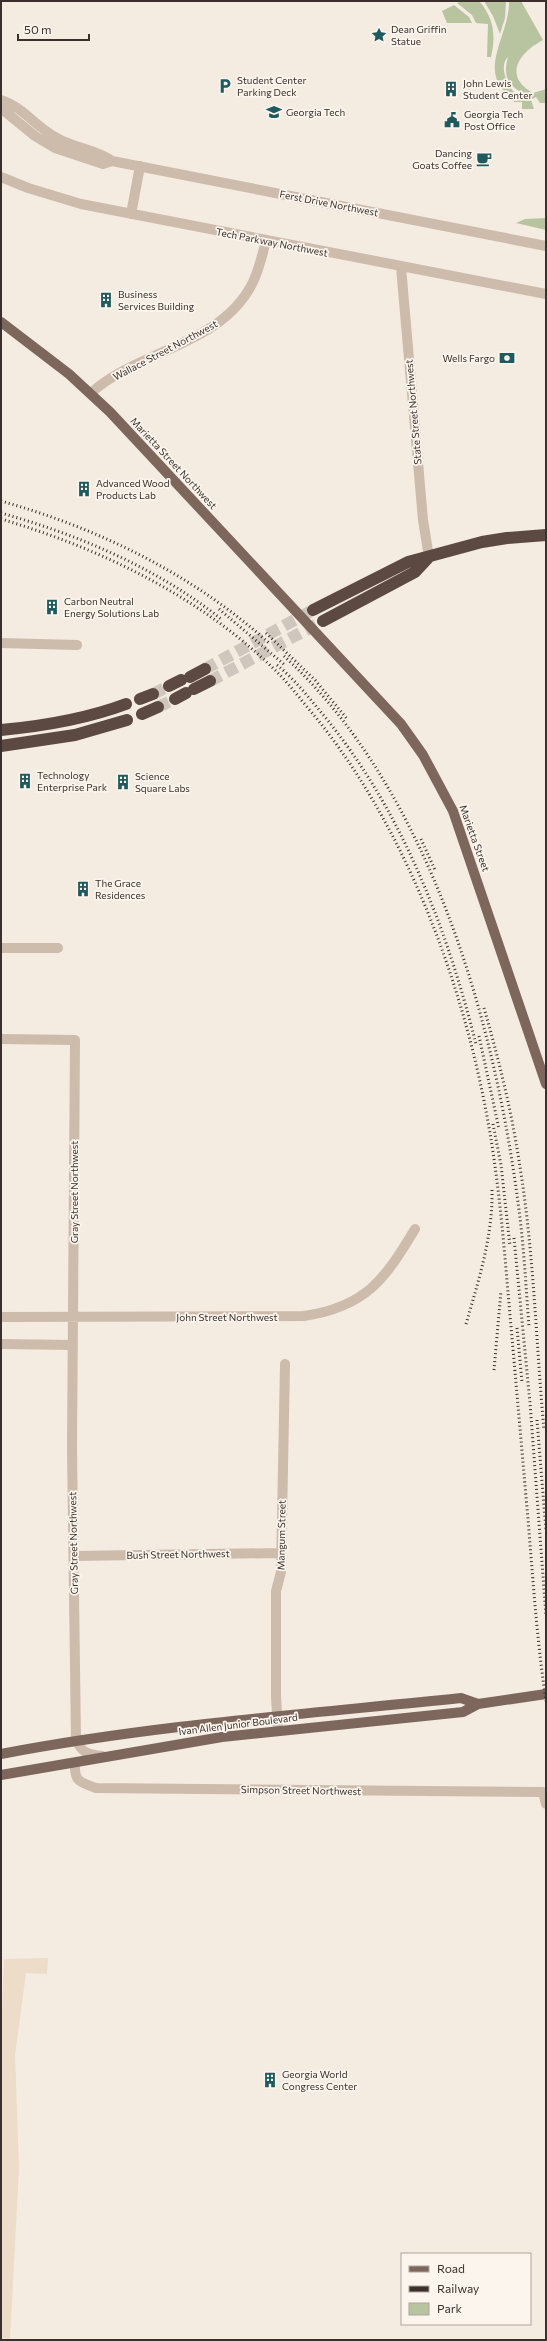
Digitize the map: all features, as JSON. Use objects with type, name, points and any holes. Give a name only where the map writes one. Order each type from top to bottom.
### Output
[{"type":"highway","points":[[312,610],[384,572],[408,562],[482,542],[546,535]]},
{"type":"highway","points":[[323,621],[415,572],[429,557]]},
{"type":"highway","points":[[169,686],[205,669]]},
{"type":"highway","points":[[175,699],[210,681]]},
{"type":"highway","points":[[140,699],[153,694]]},
{"type":"highway","points":[[1,730],[33,727],[76,720],[126,704]]},
{"type":"highway","points":[[142,714],[158,707]]},
{"type":"highway","points":[[1,746],[75,735],[127,720]]},
{"type":"main road","name":"Marietta Street Northwest","points":[[1,322],[91,393],[317,635]]},
{"type":"main road","name":"Marietta Street","points":[[317,635],[401,724],[423,755],[443,789],[462,833],[546,1084]]},
{"type":"main road","name":"Ivan Allen Junior Boulevard","points":[[1,1775],[214,1738],[278,1730],[463,1712],[478,1704],[546,1694]]},
{"type":"main road","name":"Ivan Allen Junior Boulevard","points":[[1,1754],[76,1740],[145,1730],[277,1715],[461,1698],[478,1704]]},
{"type":"street","name":"Ferst Drive Northwest","points":[[1,100],[12,104],[56,138],[84,150],[105,155],[112,160],[546,246]]},
{"type":"street","points":[[131,214],[140,166]]},
{"type":"street","name":"Tech Parkway Northwest","points":[[1,177],[28,188],[81,204],[546,294]]},
{"type":"street","name":"Wallace Street Northwest","points":[[91,393],[107,380],[203,332],[222,319],[238,304],[251,286],[266,241]]},
{"type":"street","name":"State Street Northwest","points":[[401,267],[423,520],[429,557]]},
{"type":"street","points":[[1,643],[77,645]]},
{"type":"street","points":[[1,948],[58,948]]},
{"type":"street","name":"Gray Street Northwest","points":[[1,1039],[74,1040],[72,1345],[76,1740]]},
{"type":"street","name":"John Street Northwest","points":[[1,1317],[73,1318],[304,1316],[328,1313],[348,1305],[379,1280],[391,1267],[415,1228]]},
{"type":"street","points":[[1,1344],[72,1345]]},
{"type":"street","name":"Mangum Street","points":[[278,1730],[276,1591],[281,1572],[285,1364]]},
{"type":"street","name":"Bush Street Northwest","points":[[74,1556],[281,1553]]},
{"type":"street","points":[[76,1740],[81,1749],[90,1755],[112,1756]]},
{"type":"street","name":"Simpson Street Northwest","points":[[75,1763],[74,1774],[80,1782],[96,1788],[543,1792],[546,1804]]},
{"type":"green space","points":[[462,1],[479,1],[488,14],[491,20],[493,34],[493,49],[491,57],[487,57],[488,24],[476,23],[472,15],[457,3]]},
{"type":"green space","points":[[484,1],[506,1],[505,18],[500,34],[493,16]]},
{"type":"green space","points":[[509,1],[521,1],[543,40],[527,51],[518,65],[516,72],[518,79],[533,93],[546,89],[546,103],[540,103],[536,97],[532,99],[510,83],[506,73],[508,57],[504,66],[505,77],[510,87],[517,95],[531,100],[534,109],[522,109],[522,102],[514,102],[513,98],[502,88],[496,77],[495,66],[497,53],[508,14]]},
{"type":"green space","points":[[454,5],[469,17],[472,23],[447,23],[442,11]]},
{"type":"green space","points":[[546,218],[546,230],[516,223],[525,219]]},
{"type":"shaded area","points":[[48,1958],[47,1974],[26,1973],[15,2055],[19,2168],[10,2339],[1,2338],[1,2039],[4,1959]]},
{"type":"tunnel","points":[[205,669],[313,610]]},
{"type":"tunnel","points":[[210,681],[323,621]]},
{"type":"tunnel","points":[[153,694],[169,686]]},
{"type":"tunnel","points":[[158,707],[175,699]]},
{"type":"railway","points":[[1,501],[74,525],[143,557],[176,575],[209,596],[269,643]]},
{"type":"railway","points":[[1,513],[59,532],[116,555],[171,584],[221,619]]},
{"type":"railway","points":[[1,519],[76,545],[148,578],[183,598],[216,620],[247,644],[286,682],[313,714],[345,757],[374,803],[400,851],[424,902],[444,954],[461,1006],[475,1059],[491,1136],[503,1238],[540,1656],[546,1701]]},
{"type":"railway","points":[[219,609],[286,666]]},
{"type":"railway","points":[[266,633],[315,680],[348,720]]},
{"type":"railway","points":[[284,656],[335,710],[379,772],[416,840],[447,912],[472,986],[493,1062],[508,1137],[521,1224],[529,1327]]},
{"type":"railway","points":[[277,665],[289,675],[305,693],[348,748],[374,786],[397,827],[417,868],[435,911],[464,999],[476,1044]]},
{"type":"railway","points":[[421,839],[435,870]]},
{"type":"railway","points":[[484,1008],[509,1107],[525,1200],[532,1266],[544,1430]]},
{"type":"railway","points":[[479,1036],[499,1129]]},
{"type":"railway","points":[[493,1124],[501,1165],[510,1246]]},
{"type":"railway","points":[[466,1324],[488,1241],[492,1206],[492,1189]]},
{"type":"railway","points":[[514,1238],[530,1403],[546,1616]]},
{"type":"railway","points":[[494,1370],[501,1291]]},
{"type":"railway","points":[[517,1328],[522,1382]]},
{"type":"railway","points":[[537,1420],[546,1531]]},
{"type":"place","name":"Dean Griffin Statue","points":[[379,35]]},
{"type":"place","name":"Student Center Parking Deck","points":[[225,86]]},
{"type":"place","name":"John Lewis Student Center","points":[[451,89]]},
{"type":"place","name":"Georgia Tech","points":[[274,112]]},
{"type":"place","name":"Georgia Tech Post Office","points":[[452,120]]},
{"type":"place","name":"Dancing Goats Coffee","points":[[484,159]]},
{"type":"place","name":"Business Services Building","points":[[106,300]]},
{"type":"place","name":"Wells Fargo","points":[[507,358]]},
{"type":"place","name":"Advanced Wood Products Lab","points":[[84,489]]},
{"type":"place","name":"Carbon Neutral Energy Solutions Lab","points":[[52,607]]},
{"type":"place","name":"Technology Enterprise Park","points":[[25,781]]},
{"type":"place","name":"Science Square Labs","points":[[123,782]]},
{"type":"place","name":"The Grace Residences","points":[[83,889]]},
{"type":"place","name":"Georgia World Congress Center","points":[[270,2080]]}]
